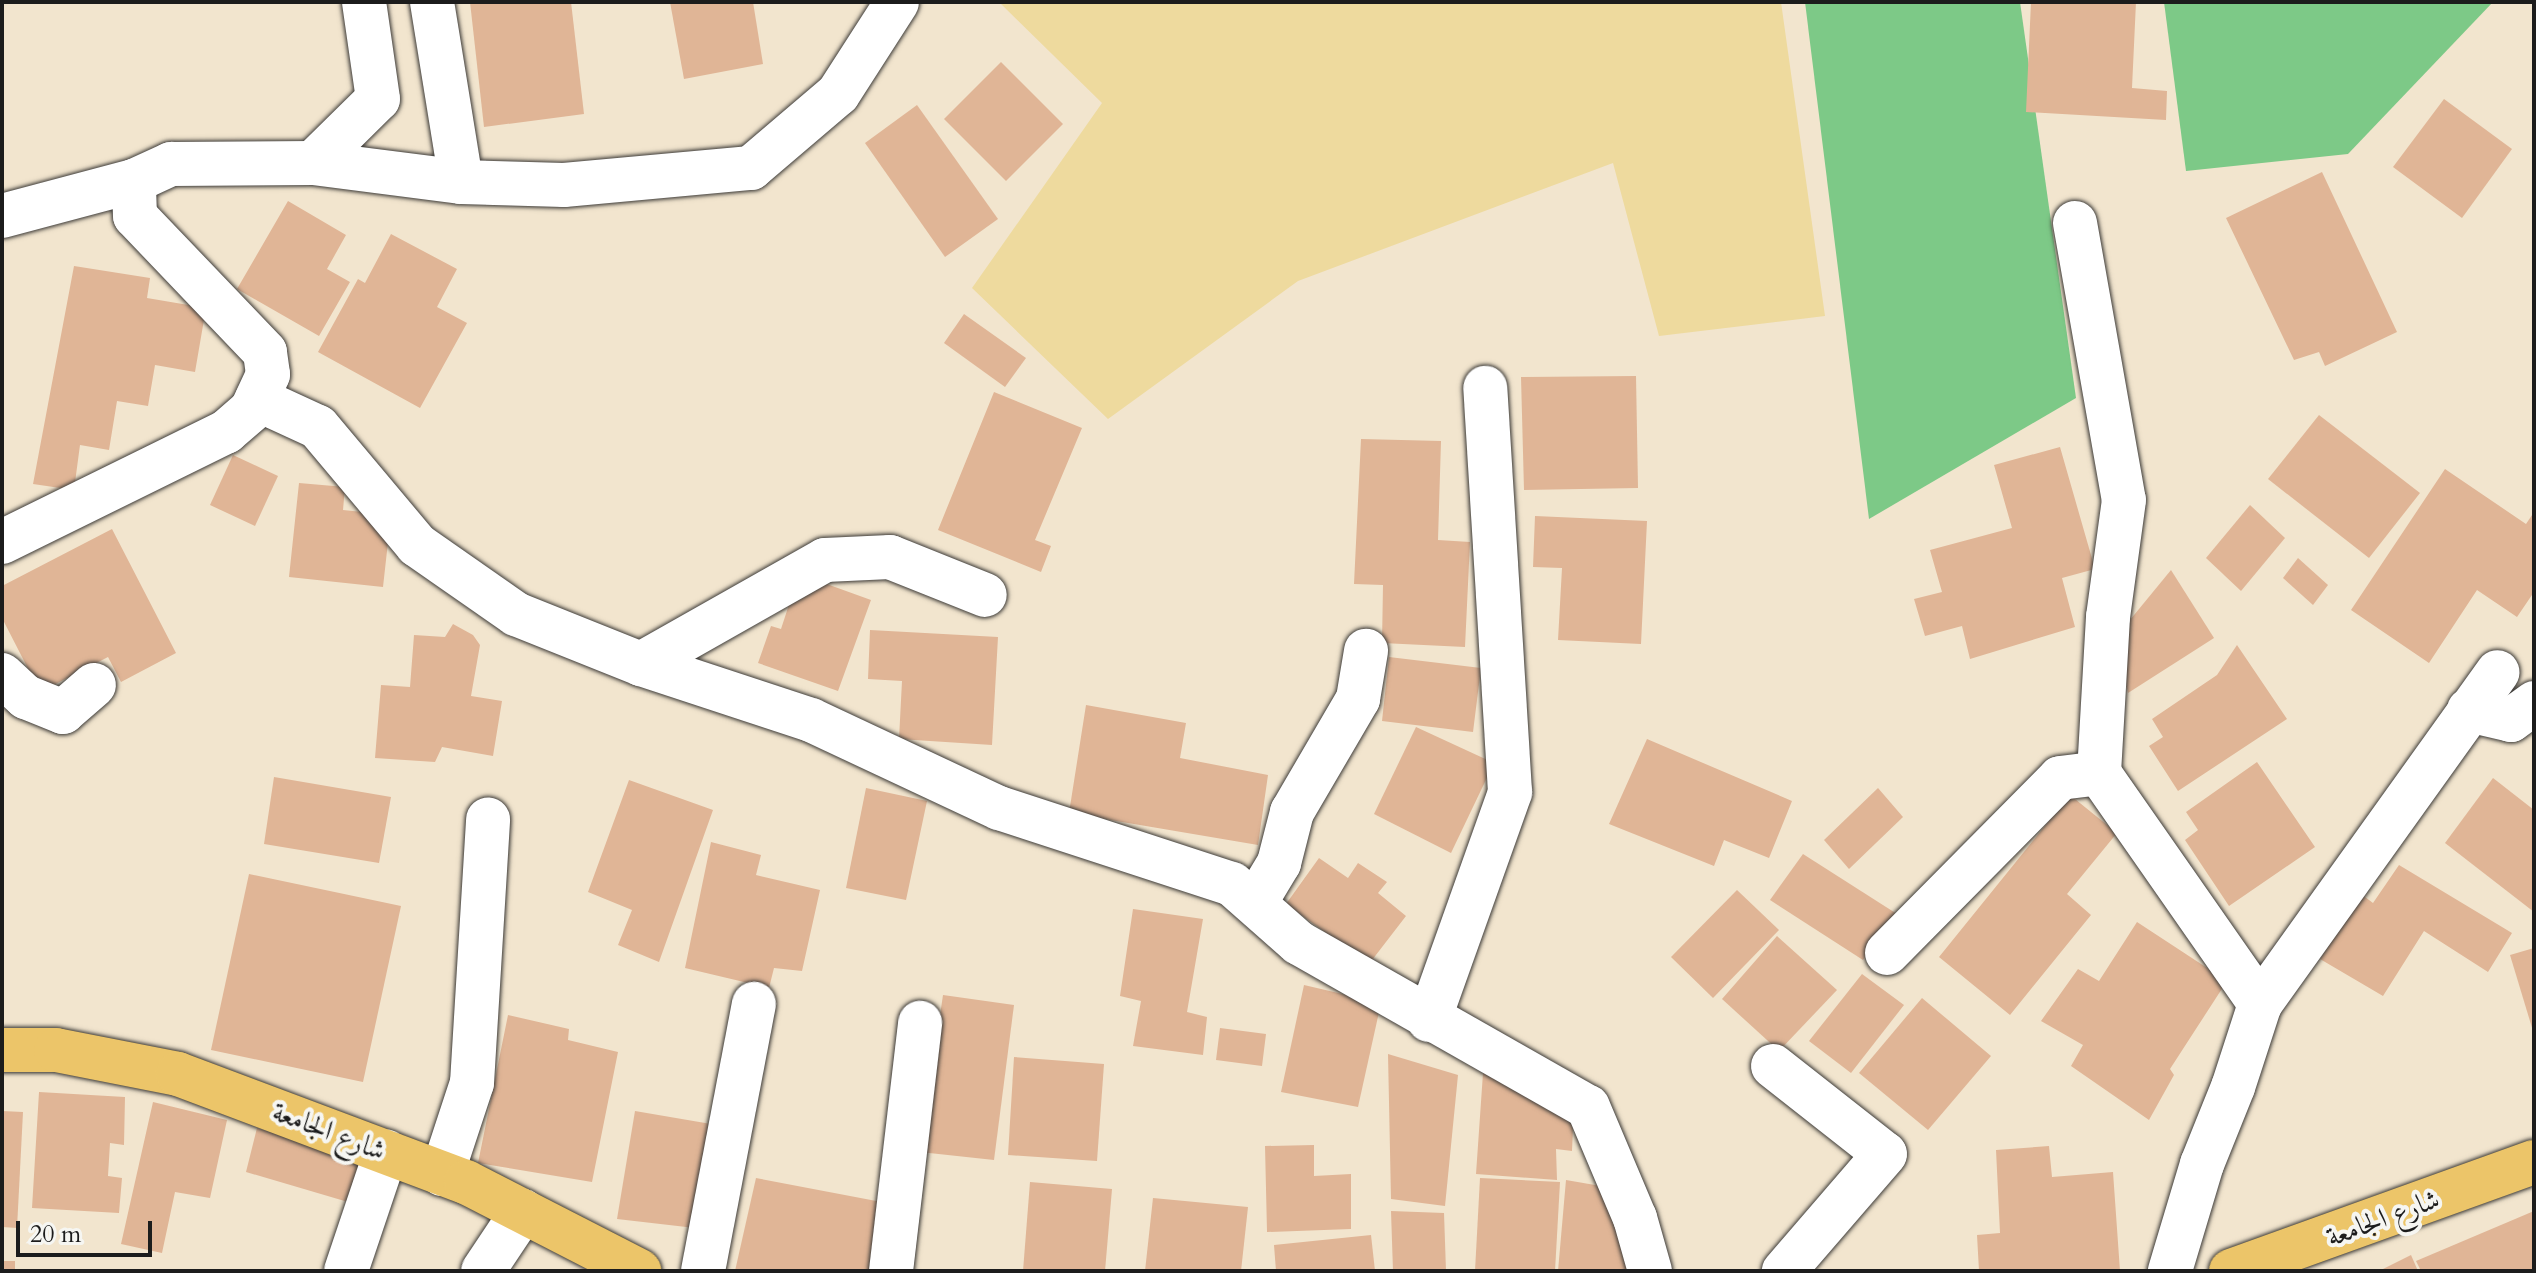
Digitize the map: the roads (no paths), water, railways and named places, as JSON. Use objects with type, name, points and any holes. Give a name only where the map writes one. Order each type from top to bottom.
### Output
[{"type":"main road","name":"شارع الجامعة","points":[[2,1050],[56,1050],[178,1074],[442,1174],[523,1211],[639,1271]]},
{"type":"main road","name":"شارع الجامعة","points":[[2238,1270],[2534,1162]]},
{"type":"street","points":[[313,163],[378,99],[364,2]]},
{"type":"street","points":[[432,2],[461,182]]},
{"type":"street","points":[[2,216],[134,181],[171,164],[313,163],[461,182],[564,185],[751,168],[838,94],[897,2]]},
{"type":"street","points":[[2,542],[226,432],[252,409],[268,374],[265,352],[135,216],[134,181]]},
{"type":"street","points":[[2075,223],[2124,500],[2108,617],[2099,773],[2260,1004]]},
{"type":"street","points":[[1429,1020],[1510,792],[1485,388]]},
{"type":"street","points":[[257,399],[318,427],[417,545],[516,614],[641,664],[811,720],[999,808],[1232,884],[1299,943],[1429,1020],[1588,1107],[1635,1218],[1650,1271]]},
{"type":"street","points":[[641,664],[825,560],[890,557],[985,595]]},
{"type":"street","points":[[1255,903],[1279,863],[1292,812],[1358,699],[1366,651]]},
{"type":"street","points":[[2170,1271],[2202,1164],[2233,1087],[2260,1004],[2498,672]]},
{"type":"street","points":[[2,675],[26,697],[63,712],[94,685]]},
{"type":"street","points":[[2469,710],[2511,720],[2534,703]]},
{"type":"street","points":[[1887,953],[2060,778],[2099,773]]},
{"type":"street","points":[[442,1174],[472,1083],[488,819]]},
{"type":"street","points":[[703,1271],[754,1004]]},
{"type":"street","points":[[891,1271],[920,1023]]},
{"type":"street","points":[[1773,1066],[1885,1154],[1784,1271]]},
{"type":"street","points":[[346,1271],[386,1152]]},
{"type":"street","points":[[483,1271],[523,1211]]}]
